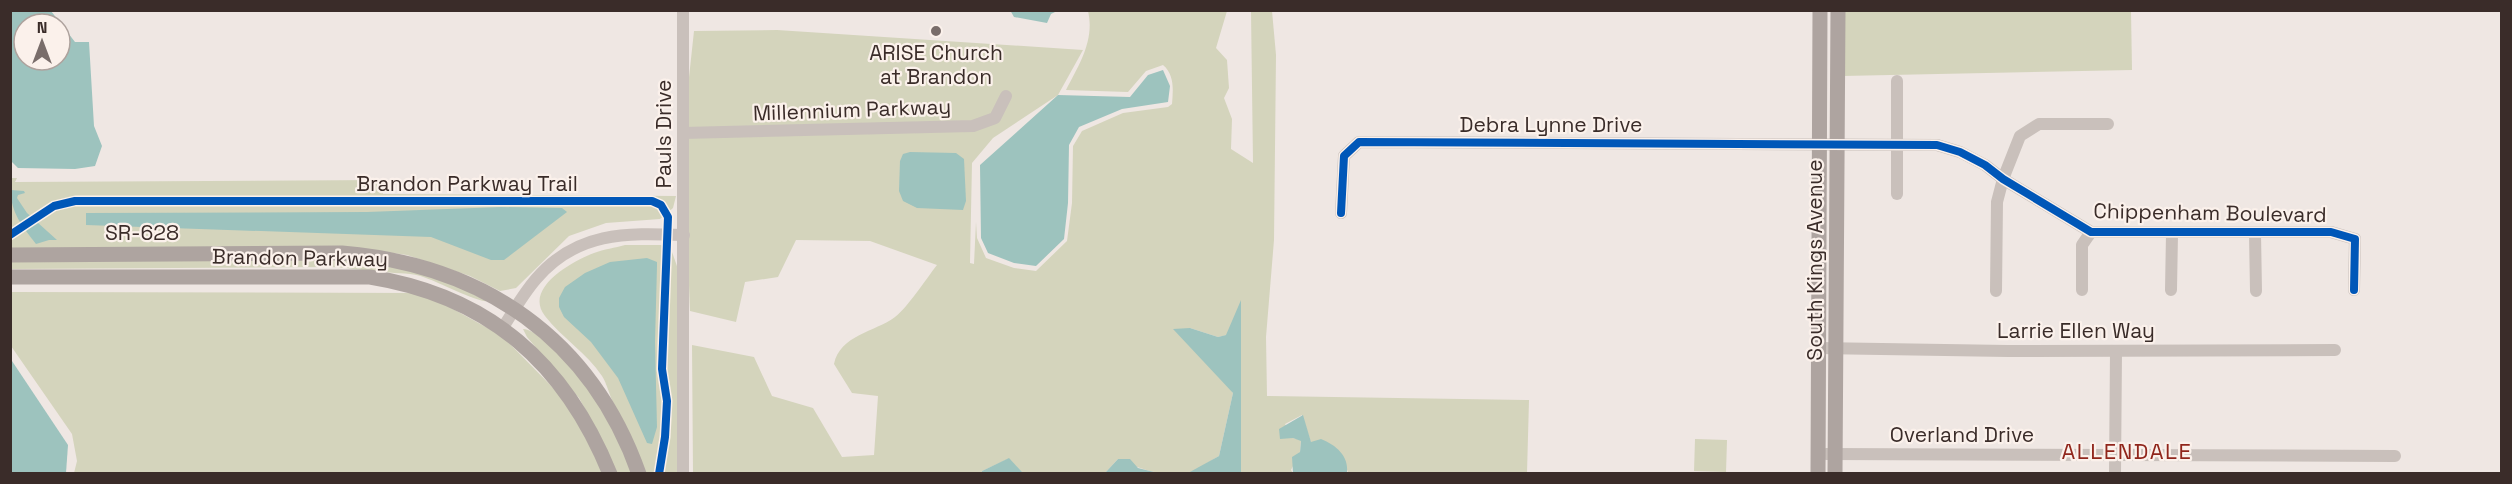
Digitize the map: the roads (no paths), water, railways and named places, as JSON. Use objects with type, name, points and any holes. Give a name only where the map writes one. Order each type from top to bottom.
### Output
[{"type":"main road","name":"South Kings Avenue","points":[[1818,474],[1820,10]]},
{"type":"main road","name":"South Kings Avenue","points":[[1836,474],[1838,10]]},
{"type":"main road","name":"SR-628","points":[[10,255],[342,253],[375,256],[404,261],[447,274],[515,309]]},
{"type":"main road","name":"Brandon Parkway","points":[[10,277],[370,277],[399,281],[434,292],[458,302],[502,328],[539,360],[574,403],[590,428],[610,474]]},
{"type":"main road","points":[[515,309],[559,345],[598,392],[620,429],[639,474]]},
{"type":"street","name":"Pauls Drive","points":[[683,10],[683,474]]},
{"type":"street","points":[[1897,81],[1897,194]]},
{"type":"street","name":"Millennium Parkway","points":[[683,133],[973,126],[995,118],[1006,96]]},
{"type":"street","points":[[1996,291],[1997,202],[2003,179],[2020,136],[2039,124],[2108,124]]},
{"type":"street","name":"Debra Lynne Drive","points":[[1341,213],[1344,156],[1359,142],[1820,145]]},
{"type":"street","name":"Chippenham Boulevard","points":[[1820,145],[1937,145],[1960,152],[1985,165],[2003,179],[2091,232],[2172,234],[2331,232],[2355,239],[2354,290]]},
{"type":"street","points":[[2082,290],[2082,245],[2091,232]]},
{"type":"street","points":[[2255,233],[2256,291]]},
{"type":"street","points":[[2171,290],[2172,234]]},
{"type":"street","points":[[502,328],[536,279],[555,261],[576,247],[615,235],[684,235]]},
{"type":"street","name":"Larrie Ellen Way","points":[[1818,348],[2116,351],[2334,350]]},
{"type":"street","points":[[2115,474],[2116,351]]},
{"type":"street","name":"Overland Drive","points":[[1818,454],[2395,456]]},
{"type":"water","points":[[11,10],[51,11],[12,12],[12,72],[72,72],[72,38],[75,42],[89,42],[94,126],[102,146],[95,166],[75,169],[18,168],[11,161]]},
{"type":"water","points":[[1010,10],[1057,11],[1051,14],[1047,23],[1014,17]]},
{"type":"water","points":[[1163,70],[1170,86],[1168,102],[1122,109],[1079,127],[1069,145],[1068,203],[1064,239],[1036,266],[1014,263],[988,253],[981,238],[980,165],[1058,95],[1130,97],[1148,75]]},
{"type":"water","points":[[910,152],[956,153],[964,159],[966,201],[963,210],[917,208],[903,201],[899,191],[900,161],[903,154]]},
{"type":"water","points":[[11,190],[24,191],[25,193],[18,195],[17,198],[27,213],[57,240],[36,244],[15,212]]},
{"type":"water","points":[[501,207],[562,208],[567,212],[504,260],[491,260],[431,237],[86,225],[86,213],[367,212]]},
{"type":"water","points":[[647,258],[657,262],[655,342],[657,427],[652,444],[647,443],[618,378],[591,342],[564,317],[559,307],[559,298],[565,287],[585,273],[610,262]]},
{"type":"water","points":[[1241,300],[1241,473],[1188,473],[1219,456],[1233,393],[1173,329],[1190,328],[1218,337],[1226,335]]},
{"type":"water","points":[[10,358],[68,445],[66,473],[11,473]]},
{"type":"water","points":[[1303,415],[1311,442],[1321,439],[1332,444],[1344,456],[1347,473],[1293,473],[1292,457],[1300,452],[1301,441],[1293,438],[1280,439],[1279,429]]},
{"type":"water","points":[[1009,458],[1023,473],[982,473],[982,471]]},
{"type":"water","points":[[1118,459],[1130,459],[1138,468],[1158,473],[1105,473]]},
{"type":"place","name":"ARISE Church at Brandon","points":[[936,31]]},
{"type":"district","name":"ALLENDALE","points":[[2127,451]]}]
